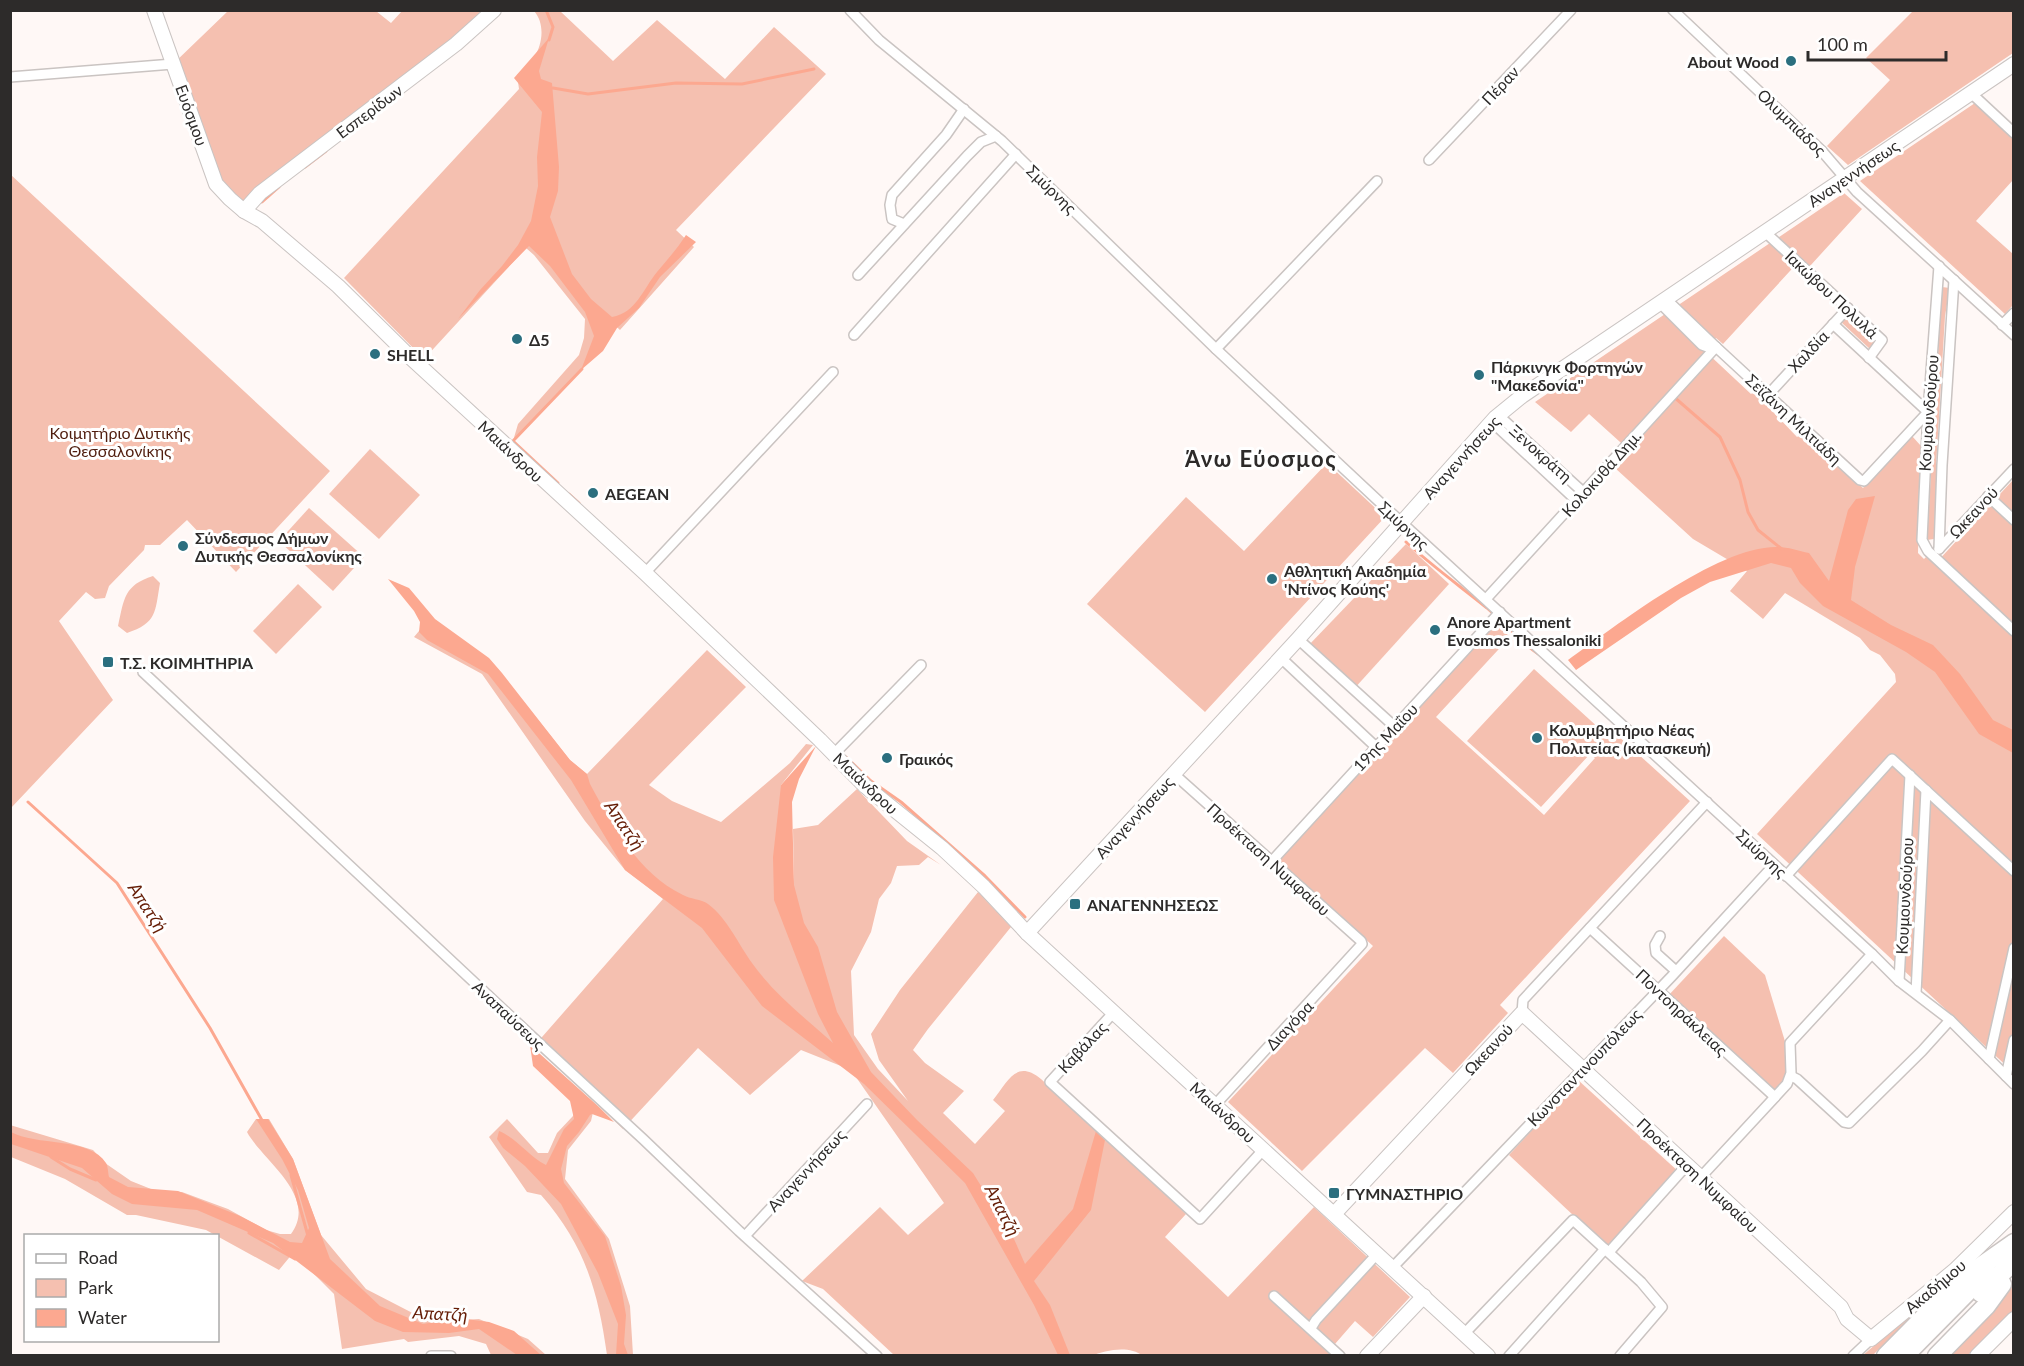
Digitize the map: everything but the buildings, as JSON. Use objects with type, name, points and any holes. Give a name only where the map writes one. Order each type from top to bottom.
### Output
[{"type":"highway","points":[[1886,1356],[1960,1281],[2013,1244]]},
{"type":"highway","points":[[1904,1356],[2013,1244]]},
{"type":"highway","points":[[1918,1356],[2013,1261]]},
{"type":"highway","points":[[1937,1356],[1986,1306],[2013,1268]]},
{"type":"street","name":"Ευόσμου","points":[[154,10],[216,184],[244,211]]},
{"type":"street","name":"Εσπερίδων","points":[[244,211],[260,193],[456,44],[494,10]]},
{"type":"street","name":"Σμύρνης","points":[[850,10],[879,40],[1016,154],[1216,349],[1402,523],[1899,981],[1950,1020],[2013,1084]]},
{"type":"street","name":"Πέραν","points":[[1430,160],[1571,10]]},
{"type":"street","name":"Ολυμπιάδος","points":[[1673,10],[1821,150],[1845,179],[2013,335]]},
{"type":"street","points":[[10,77],[173,64]]},
{"type":"street","name":"Αναγεννήσεως","points":[[1027,933],[1298,639],[1494,418],[2013,64]]},
{"type":"street","points":[[1971,93],[2013,133]]},
{"type":"street","points":[[904,224],[892,219],[890,205],[892,195],[946,135],[964,109]]},
{"type":"street","points":[[858,274],[981,142],[996,136]]},
{"type":"street","points":[[854,335],[1016,154]]},
{"type":"street","points":[[1216,349],[1377,181]]},
{"type":"street","name":"Μαιάνδρου","points":[[244,211],[262,221],[338,286],[414,362],[645,573],[865,786],[959,864],[1027,933],[1488,1356]]},
{"type":"street","name":"Ιακώβου Πολυλά","points":[[1765,232],[1882,340],[1869,358]]},
{"type":"street","name":"Κουμουνδούρου","points":[[1939,266],[1921,535],[1924,546],[1936,552],[1954,280]]},
{"type":"street","name":"Σεϊζάνη Μιλτιάδη","points":[[1663,301],[1702,345],[1710,348],[1716,347],[1860,480],[1866,480],[1928,412]]},
{"type":"street","name":"Χαλδία","points":[[1768,395],[1848,308]]},
{"type":"street","points":[[2002,325],[2013,313]]},
{"type":"street","name":"Ιακώβου Πολυλά","points":[[1833,324],[1928,412]]},
{"type":"street","name":"Κολοκυθά Δημ.","points":[[1486,599],[1716,347]]},
{"type":"street","points":[[645,573],[833,372]]},
{"type":"street","name":"Ξενοκράτη","points":[[1494,418],[1583,492]]},
{"type":"street","name":"Ξενοκράτη","points":[[1494,418],[1576,500]]},
{"type":"street","name":"Ωκεανού","points":[[1936,552],[2013,469]]},
{"type":"street","points":[[1988,496],[2013,520]]},
{"type":"street","points":[[1936,552],[2013,631]]},
{"type":"street","name":"19ης Μαΐου","points":[[1270,862],[1500,612]]},
{"type":"street","points":[[1298,639],[1395,727]]},
{"type":"street","points":[[1280,657],[1376,747]]},
{"type":"street","points":[[834,754],[921,665]]},
{"type":"street","name":"Αναπαύσεως","points":[[143,672],[745,1236],[877,1356]]},
{"type":"street","points":[[1786,876],[1893,759],[2013,872]]},
{"type":"street","name":"Προέκταση Νυμφαίου","points":[[1174,774],[1361,941],[1362,945]]},
{"type":"street","name":"Κουμουνδούρου","points":[[1899,981],[1910,775]]},
{"type":"street","name":"Κουμουνδούρου","points":[[1916,993],[1926,790]]},
{"type":"street","name":"Ωκεανού","points":[[1335,1214],[1522,1013],[1523,1000],[1707,802]]},
{"type":"street","name":"Κωνσταντινουπόλεως","points":[[1393,1267],[1774,865]]},
{"type":"street","name":"Ποντοηράκλειας","points":[[1590,928],[1775,1097]]},
{"type":"street","points":[[1660,936],[1655,945],[1656,953],[1676,971]]},
{"type":"street","name":"Διαγόρα","points":[[1215,1105],[1362,945]]},
{"type":"street","points":[[1989,1059],[2013,948]]},
{"type":"street","points":[[1700,1178],[1787,1084],[1791,1076],[1790,1043],[1872,954]]},
{"type":"street","name":"Καβάλας","points":[[1114,1012],[1050,1082],[1200,1219],[1264,1149]]},
{"type":"street","name":"Προέκταση Νυμφαίου","points":[[1522,1013],[1841,1307],[1847,1318],[1871,1339]]},
{"type":"street","points":[[1791,1076],[1844,1122],[1849,1123],[1950,1020]]},
{"type":"street","points":[[2006,1076],[2013,1040]]},
{"type":"street","name":"Αναγεννήσεως","points":[[745,1236],[867,1104]]},
{"type":"street","points":[[1509,1356],[1687,1165]]},
{"type":"street","name":"Ακαδήμου","points":[[1853,1356],[1955,1270],[2013,1212]]},
{"type":"street","points":[[1464,1334],[1574,1220],[1641,1282],[1662,1307],[1620,1356]]},
{"type":"street","points":[[1311,1328],[1378,1253]]},
{"type":"street","points":[[1274,1296],[1340,1356]]},
{"type":"street","points":[[1367,1356],[1424,1296]]},
{"type":"street","points":[[1977,1356],[2013,1319]]},
{"type":"street","points":[[431,1356],[451,1356]]},
{"type":"green space","points":[[228,11],[376,11],[391,23],[402,11],[488,11],[471,28],[241,204],[216,184],[173,64]]},
{"type":"green space","points":[[534,11],[560,11],[613,61],[657,20],[725,79],[774,27],[826,74],[676,230],[694,247],[620,330],[607,318],[606,343],[513,441],[518,424],[579,355],[584,338],[585,319],[534,255],[526,248],[424,359],[344,278],[519,89],[517,75],[534,57],[541,40],[540,21]]},
{"type":"green space","points":[[1913,11],[2013,11],[2013,53],[1848,165],[1827,146],[1890,80],[1866,58]]},
{"type":"green space","points":[[1975,103],[2013,139],[2013,180],[1976,221],[2013,254],[2013,305],[2005,314],[1860,181]]},
{"type":"green space","name":"Κοιμητήριο Δυτικής Θεσσαλονίκης","points":[[10,174],[330,471],[236,572],[187,520],[160,545],[145,545],[144,550],[109,586],[105,598],[95,599],[86,592],[59,621],[113,700],[11,808]]},
{"type":"green space","points":[[1844,193],[1862,209],[1810,266],[1801,259],[1723,344],[1716,338],[1704,350],[1751,394],[1754,392],[1797,437],[1802,434],[1863,488],[1912,436],[1921,446],[1918,553],[1935,564],[2013,480],[2013,1072],[1757,834],[1896,682],[1895,674],[1880,655],[1870,650],[1860,638],[1785,593],[1763,619],[1730,591],[1747,571],[1693,539],[1615,468],[1630,451],[1589,414],[1571,432],[1535,402]]},
{"type":"green space","points":[[1942,287],[1950,288],[1945,316],[1936,467],[1938,473],[1936,533],[1934,539],[1927,540]]},
{"type":"green space","points":[[1849,313],[1879,342],[1871,350],[1841,322]]},
{"type":"green space","points":[[370,449],[420,495],[379,539],[329,494]]},
{"type":"green space","name":"Αθλητική Ακαδημία 'Ντίνος Κούης'","points":[[1327,463],[1385,517],[1205,712],[1087,604],[1186,497],[1244,551]]},
{"type":"green space","points":[[309,508],[364,557],[333,591],[279,541]]},
{"type":"green space","points":[[1406,544],[1449,584],[1353,690],[1307,647]]},
{"type":"green space","points":[[153,576],[160,583],[153,615],[144,625],[127,633],[118,626],[127,594],[136,584]]},
{"type":"green space","points":[[298,584],[322,607],[276,654],[253,631]]},
{"type":"green space","points":[[424,625],[490,660],[570,760],[587,774],[707,650],[746,687],[649,785],[672,801],[721,822],[790,763],[806,744],[813,745],[781,785],[794,885],[793,829],[818,825],[857,789],[907,841],[941,865],[928,857],[919,865],[897,866],[891,883],[879,899],[871,932],[851,971],[854,1035],[878,1069],[908,1101],[879,1060],[871,1034],[900,990],[978,892],[1011,927],[913,1050],[925,1063],[964,1091],[943,1113],[975,1144],[1005,1111],[993,1100],[1008,1080],[1019,1072],[1032,1073],[1186,1214],[1165,1237],[1228,1297],[1314,1207],[1410,1297],[1373,1337],[1355,1321],[1328,1352],[1332,1355],[1143,1356],[1131,1351],[1110,1350],[1091,1356],[894,1355],[823,1289],[802,1281],[880,1207],[908,1235],[944,1203],[851,1070],[801,1050],[750,1095],[698,1048],[623,1129],[535,1045],[663,899],[625,870],[585,821],[482,674],[414,637]]},
{"type":"green space","points":[[1492,626],[1498,626],[1510,637],[1436,717],[1544,815],[1595,758],[1590,754],[1541,807],[1467,741],[1534,669],[1601,730],[1606,725],[1690,801],[1500,1005],[1508,1013],[1453,1073],[1425,1048],[1302,1171],[1228,1102],[1373,946],[1277,859]]},
{"type":"green space","points":[[1724,936],[1765,975],[1787,1048],[1786,1079],[1771,1094],[1667,997]]},
{"type":"green space","points":[[1578,1080],[1680,1173],[1608,1248],[1509,1155]]},
{"type":"green space","points":[[577,1106],[594,1108],[591,1121],[568,1150],[565,1179],[609,1239],[630,1306],[633,1355],[607,1355],[594,1289],[569,1232],[541,1195],[527,1192],[489,1137],[507,1119],[538,1153],[548,1153],[557,1133],[573,1116]]},
{"type":"green space","points":[[256,1119],[269,1119],[293,1159],[321,1235],[366,1289],[430,1322],[479,1319],[528,1339],[546,1355],[491,1355],[486,1344],[459,1336],[408,1342],[404,1339],[342,1349],[334,1294],[293,1253],[279,1270],[219,1237],[219,1234],[136,1215],[127,1215],[65,1179],[11,1157],[10,1125],[93,1150],[105,1163],[131,1181],[156,1191],[182,1192],[228,1209],[266,1230],[291,1234],[298,1220],[298,1206],[293,1192],[247,1132]]},
{"type":"green space","points":[[2013,1285],[2013,1311],[1968,1355],[1948,1356]]},
{"type":"green space","points":[[1932,1296],[1873,1355],[1862,1356]]},
{"type":"water","points":[[549,38],[539,71],[541,79],[552,83],[559,167],[558,191],[550,217],[572,274],[591,299],[612,317],[620,315],[638,299],[686,235],[696,242],[660,277],[639,308],[617,328],[603,351],[581,370],[594,336],[585,312],[550,266],[529,246],[458,319],[518,245],[531,221],[538,186],[537,157],[542,112],[514,78]]},
{"type":"water","points":[[1875,496],[1855,567],[1851,600],[1891,625],[1933,645],[1960,674],[1993,720],[2013,730],[2013,753],[1979,734],[1935,672],[1906,652],[1823,606],[1800,583],[1791,568],[1771,563],[1710,582],[1681,598],[1576,670],[1568,660],[1669,590],[1727,559],[1754,550],[1782,547],[1809,553],[1829,581],[1848,510],[1856,499]]},
{"type":"water","points":[[388,579],[409,588],[435,619],[489,658],[570,760],[587,774],[608,816],[640,861],[667,886],[686,896],[705,902],[715,910],[770,985],[833,1043],[818,1014],[774,900],[773,857],[781,785],[816,746],[799,779],[792,802],[794,885],[804,923],[818,947],[837,1012],[871,1072],[973,1173],[1014,1239],[1025,1264],[1073,1209],[1096,1131],[1105,1140],[1091,1210],[1034,1281],[1050,1305],[1070,1355],[1058,1355],[1034,1305],[965,1183],[864,1084],[762,1006],[702,928],[625,870],[571,780],[488,674],[427,640],[419,632],[420,622],[414,611]]},
{"type":"water","points":[[530,1045],[614,1122],[590,1115],[567,1146],[561,1169],[564,1183],[605,1236],[621,1286],[626,1315],[624,1344],[628,1355],[616,1355],[618,1324],[598,1273],[561,1204],[525,1166],[503,1148],[497,1139],[499,1131],[512,1138],[546,1165],[564,1129],[574,1119],[570,1101],[533,1066]]},
{"type":"water","points":[[256,1119],[268,1119],[293,1159],[330,1259],[380,1306],[423,1324],[458,1318],[489,1322],[514,1331],[541,1355],[517,1355],[479,1329],[449,1333],[403,1332],[375,1321],[273,1243],[197,1210],[132,1204],[112,1194],[82,1168],[11,1144],[11,1132],[34,1139],[88,1149],[106,1163],[109,1177],[128,1187],[178,1191],[240,1216],[290,1242],[302,1243],[309,1228],[298,1190],[282,1159]]},
{"type":"waterway","points":[[546,10],[553,27],[549,40]]},
{"type":"waterway","points":[[553,88],[588,94],[676,83],[742,84],[814,69]]},
{"type":"waterway","points":[[305,167],[326,151]]},
{"type":"waterway","points":[[262,202],[279,187]]},
{"type":"waterway","points":[[558,483],[513,441],[582,369]]},
{"type":"waterway","points":[[1674,397],[1720,437],[1740,480],[1748,512],[1758,530],[1783,550]]},
{"type":"waterway","points":[[569,494],[579,503]]},
{"type":"waterway","points":[[1406,542],[1540,655]]},
{"type":"waterway","points":[[846,757],[871,781],[901,802],[985,876],[1025,917]]},
{"type":"waterway","name":"Απατζή","points":[[28,802],[117,883],[210,1028],[263,1122]]},
{"type":"waterway","name":"Απατζή","points":[[51,1157],[70,1169],[96,1180]]},
{"type":"waterway","name":"Απατζή","points":[[291,1175],[308,1236]]},
{"type":"waterway","name":"Απατζή","points":[[249,1233],[295,1259]]},
{"type":"place","name":"About Wood","points":[[1791,61]]},
{"type":"place","name":"Δ5","points":[[517,339]]},
{"type":"place","name":"SHELL","points":[[375,354]]},
{"type":"place","name":"Πάρκινγκ Φορτηγών \"Μακεδονία\"","points":[[1479,375]]},
{"type":"place","name":"AEGEAN","points":[[593,493]]},
{"type":"place","name":"Σύνδεσμος Δήμων Δυτικής Θεσσαλονίκης","points":[[183,546]]},
{"type":"place","name":"Αθλητική Ακαδημία 'Ντίνος Κούης'","points":[[1272,579]]},
{"type":"place","name":"Anore Apartment Evosmos Thessaloniki","points":[[1435,630]]},
{"type":"place","name":"Τ.Σ. ΚΟΙΜΗΤΗΡΙΑ","points":[[108,662]]},
{"type":"place","name":"Κολυμβητήριο Νέας Πολιτείας (κατασκευή)","points":[[1537,738]]},
{"type":"place","name":"Γραικός","points":[[887,758]]},
{"type":"place","name":"ΑΝΑΓΕΝΝΗΣΕΩΣ","points":[[1075,904]]},
{"type":"place","name":"ΓΥΜΝΑΣΤΗΡΙΟ","points":[[1334,1193]]},
{"type":"district","name":"Άνω Εύοσμος","points":[[1261,458]]}]
